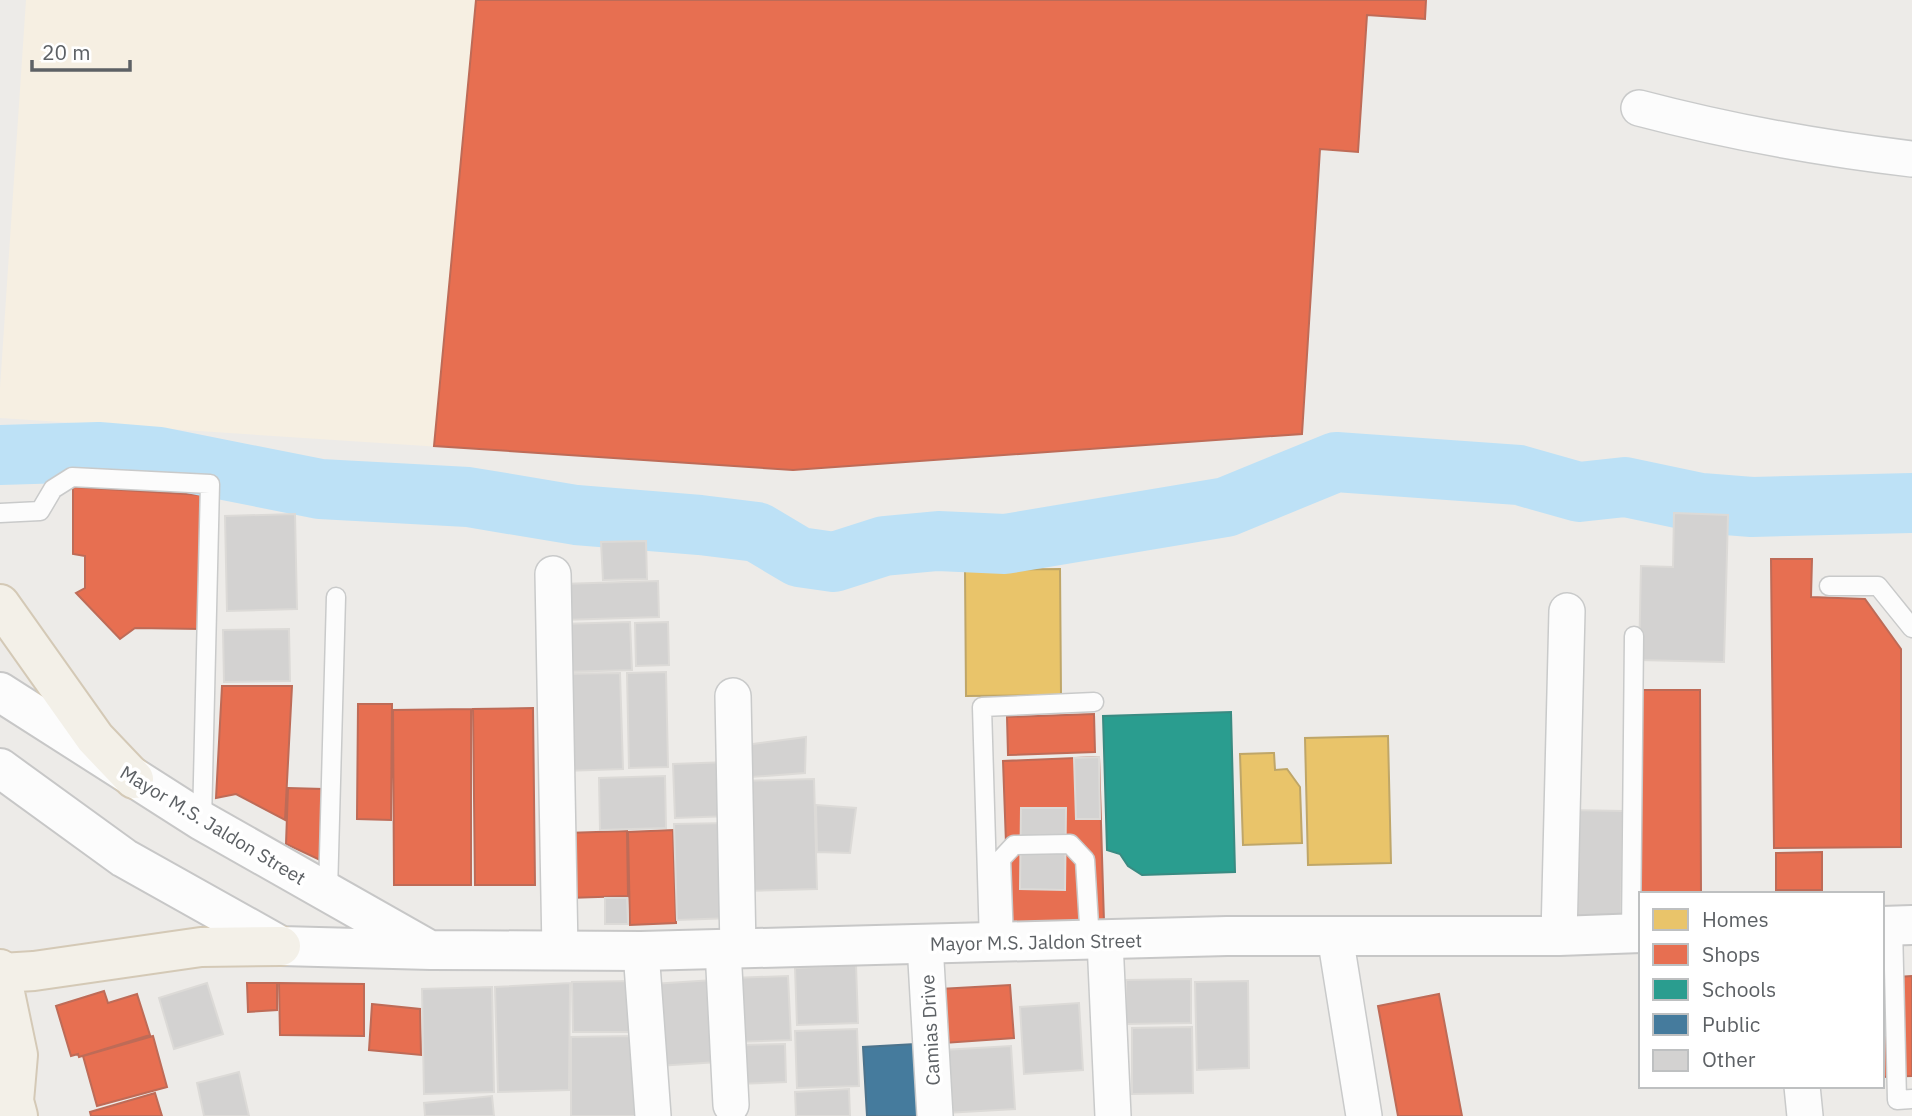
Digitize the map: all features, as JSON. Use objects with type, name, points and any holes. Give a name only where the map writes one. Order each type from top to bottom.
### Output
[{"type":"main road","points":[[0,604],[95,738],[134,779]]},
{"type":"main road","name":"Mayor M.S. Jaldon Street","points":[[0,692],[202,821],[431,950]]},
{"type":"main road","name":"Mayor M.S. Jaldon Street","points":[[0,768],[124,858],[281,946],[642,951],[1335,936],[1559,936],[1636,933]]},
{"type":"main road","points":[[11,1102],[18,1055],[1,971],[34,971],[201,947],[281,946]]},
{"type":"street","points":[[1639,108],[1711,127],[1793,144],[1912,159]]},
{"type":"street","points":[[553,574],[560,951]]},
{"type":"street","points":[[1559,936],[1567,611]]},
{"type":"street","points":[[731,1105],[733,696]]},
{"type":"street","points":[[1335,936],[1364,1116]]},
{"type":"street","points":[[1097,941],[1113,1116]]},
{"type":"street","name":"Camias Drive","points":[[925,944],[935,1116]]},
{"type":"street","points":[[642,951],[653,1116]]},
{"type":"street","points":[[1802,1088],[1805,1116]]},
{"type":"lane","points":[[0,513],[40,511],[53,489],[72,477],[210,484],[202,821]]},
{"type":"lane","points":[[1829,586],[1878,586],[1912,628]]},
{"type":"lane","points":[[328,892],[337,597]]},
{"type":"lane","points":[[1634,636],[1636,933]]},
{"type":"lane","points":[[996,943],[982,706],[1094,702]]},
{"type":"lane","points":[[996,943],[1001,859],[1014,845],[1070,844],[1085,860],[1097,941]]},
{"type":"lane","points":[[1896,926],[1898,1100],[1912,1099]]},
{"type":"shaded area","points":[[26,0],[1426,0],[1425,19],[1367,15],[1358,152],[1320,150],[1302,434],[793,470],[0,418]]},
{"type":"building: Homes","points":[[1060,569],[1061,695],[966,696],[965,570]]},
{"type":"building: Homes","points":[[1388,736],[1391,863],[1308,865],[1305,738]]},
{"type":"building: Homes","points":[[1274,753],[1275,770],[1287,769],[1300,787],[1302,843],[1243,845],[1240,754]]},
{"type":"building: Shops","points":[[476,0],[1426,0],[1425,19],[1367,15],[1358,152],[1320,149],[1302,434],[793,470],[434,446]]},
{"type":"building: Shops","points":[[73,487],[203,495],[201,629],[135,628],[120,639],[76,593],[85,588],[85,556],[73,554]]},
{"type":"building: Shops","points":[[1771,559],[1812,559],[1811,597],[1865,599],[1901,649],[1901,847],[1774,848]]},
{"type":"building: Shops","points":[[222,686],[292,686],[285,820],[236,794],[216,798]]},
{"type":"building: Shops","points":[[1639,690],[1700,690],[1701,892],[1641,892]]},
{"type":"building: Shops","points":[[358,704],[392,704],[391,820],[357,819]]},
{"type":"building: Shops","points":[[533,708],[535,885],[475,885],[473,709]]},
{"type":"building: Shops","points":[[471,709],[471,885],[394,885],[393,710]]},
{"type":"building: Shops","points":[[1094,714],[1095,752],[1008,755],[1007,717]]},
{"type":"building: Shops","points":[[1099,757],[1104,922],[1009,926],[1003,761]]},
{"type":"building: Shops","points":[[288,788],[323,789],[320,860],[286,844]]},
{"type":"building: Shops","points":[[673,830],[676,923],[630,925],[628,832]]},
{"type":"building: Shops","points":[[627,831],[628,896],[568,898],[566,833]]},
{"type":"building: Shops","points":[[1822,852],[1822,890],[1776,890],[1776,853]]},
{"type":"building: Shops","points":[[1912,976],[1912,1076],[1884,1077],[1884,978]]},
{"type":"building: Shops","points":[[247,983],[277,983],[277,1010],[248,1012]]},
{"type":"building: Shops","points":[[279,983],[364,984],[364,1036],[280,1035]]},
{"type":"building: Shops","points":[[1010,985],[1014,1038],[944,1043],[940,989]]},
{"type":"building: Shops","points":[[104,991],[108,1003],[137,994],[150,1035],[79,1057],[78,1054],[71,1056],[56,1006]]},
{"type":"building: Shops","points":[[1439,994],[1462,1116],[1398,1116],[1378,1006]]},
{"type":"building: Shops","points":[[372,1004],[420,1009],[421,1055],[369,1050]]},
{"type":"building: Shops","points":[[153,1036],[167,1087],[97,1106],[83,1056]]},
{"type":"building: Shops","points":[[155,1093],[162,1116],[91,1116],[90,1112]]},
{"type":"building: Schools","points":[[1231,712],[1235,872],[1142,875],[1128,866],[1120,854],[1107,850],[1103,716]]},
{"type":"building: Public","points":[[915,1044],[918,1116],[867,1116],[863,1047]]},
{"type":"building: Other","points":[[1674,513],[1728,515],[1724,662],[1639,660],[1641,566],[1673,567]]},
{"type":"building: Other","points":[[295,514],[297,609],[227,611],[225,516]]},
{"type":"building: Other","points":[[646,541],[647,579],[603,580],[601,542]]},
{"type":"building: Other","points":[[658,581],[659,617],[562,620],[561,584]]},
{"type":"building: Other","points":[[630,622],[632,670],[561,672],[560,624]]},
{"type":"building: Other","points":[[668,622],[669,665],[636,666],[635,623]]},
{"type":"building: Other","points":[[289,629],[290,681],[224,682],[223,630]]},
{"type":"building: Other","points":[[666,672],[668,767],[629,768],[627,673]]},
{"type":"building: Other","points":[[620,673],[623,769],[563,771],[560,674]]},
{"type":"building: Other","points":[[806,737],[805,773],[737,778],[738,746]]},
{"type":"building: Other","points":[[1099,757],[1100,819],[1076,819],[1074,758]]},
{"type":"building: Other","points":[[729,762],[730,816],[675,818],[673,764]]},
{"type":"building: Other","points":[[665,776],[666,828],[600,830],[599,778]]},
{"type":"building: Other","points":[[814,779],[817,889],[743,891],[741,781]]},
{"type":"building: Other","points":[[816,805],[856,808],[850,853],[817,852]]},
{"type":"building: Other","points":[[1021,808],[1066,808],[1065,890],[1020,889]]},
{"type":"building: Other","points":[[1568,810],[1623,811],[1621,919],[1566,917]]},
{"type":"building: Other","points":[[730,823],[732,918],[677,920],[674,824]]},
{"type":"building: Other","points":[[605,898],[627,898],[628,924],[605,924]]},
{"type":"building: Other","points":[[856,965],[858,1023],[797,1025],[795,968]]},
{"type":"building: Other","points":[[788,976],[791,1040],[735,1042],[733,978]]},
{"type":"building: Other","points":[[1191,979],[1191,1023],[1126,1024],[1126,980]]},
{"type":"building: Other","points":[[713,980],[718,1062],[658,1066],[653,984]]},
{"type":"building: Other","points":[[634,981],[635,1032],[573,1032],[572,982]]},
{"type":"building: Other","points":[[1248,981],[1249,1068],[1197,1070],[1195,982]]},
{"type":"building: Other","points":[[207,983],[223,1034],[174,1049],[159,998]]},
{"type":"building: Other","points":[[570,983],[569,1090],[498,1092],[495,987]]},
{"type":"building: Other","points":[[492,987],[494,1092],[424,1094],[422,989]]},
{"type":"building: Other","points":[[1079,1003],[1083,1070],[1024,1074],[1020,1007]]},
{"type":"building: Other","points":[[1192,1027],[1193,1093],[1132,1094],[1132,1028]]},
{"type":"building: Other","points":[[857,1029],[859,1086],[797,1088],[795,1031]]},
{"type":"building: Other","points":[[634,1036],[635,1116],[571,1116],[571,1037]]},
{"type":"building: Other","points":[[785,1044],[786,1082],[737,1084],[736,1045]]},
{"type":"building: Other","points":[[1011,1046],[1015,1109],[946,1113],[943,1050]]},
{"type":"building: Other","points":[[239,1072],[249,1116],[204,1116],[197,1083]]},
{"type":"building: Other","points":[[849,1089],[850,1116],[796,1116],[795,1092]]},
{"type":"building: Other","points":[[492,1096],[494,1116],[425,1116],[424,1103]]},
{"type":"waterway","points":[[0,455],[98,452],[159,457],[320,489],[468,497],[576,515],[757,532],[799,557],[834,562],[884,546],[938,541],[1005,544],[1226,507],[1336,462],[1519,475],[1579,492],[1625,487],[1701,503],[1752,507],[1912,503]]}]
